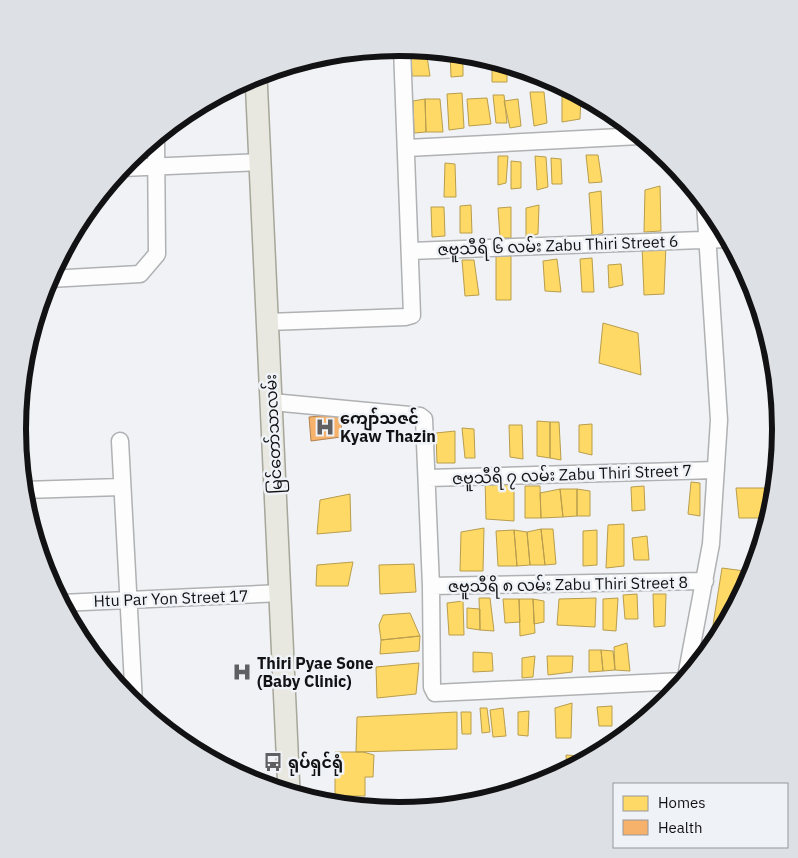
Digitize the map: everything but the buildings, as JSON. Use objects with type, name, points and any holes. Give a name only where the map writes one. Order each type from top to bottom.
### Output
[{"type":"main road","name":"မြင်တော်သာလမ်း","points":[[256,85],[289,785]]},
{"type":"street","points":[[268,322],[404,317],[412,315],[402,56]]},
{"type":"street","points":[[407,148],[630,137]]},
{"type":"street","points":[[58,278],[140,274],[157,254],[156,146]]},
{"type":"street","points":[[133,167],[260,162]]},
{"type":"street","points":[[689,664],[712,544],[719,420],[705,216]]},
{"type":"street","name":"ဇဗူသီရိ ၆ လမ်း Zabu Thiri Street 6","points":[[410,250],[720,239]]},
{"type":"street","points":[[272,402],[420,416],[424,419],[428,478],[432,687],[435,692],[673,681]]},
{"type":"street","points":[[120,441],[133,691]]},
{"type":"street","name":"ဇဗူသီရိ ၇ လမ်း Zabu Thiri Street 7","points":[[428,478],[716,470]]},
{"type":"street","points":[[31,490],[121,487]]},
{"type":"street","name":"ဇဗူသီရိ ၈ လမ်း Zabu Thiri Street 8","points":[[431,586],[705,581]]},
{"type":"street","name":"Htu Par Yon Street 17","points":[[70,603],[281,593]]},
{"type":"place","name":"ကျော်သဇင် Kyaw Thazin","points":[[325,427]]},
{"type":"place","name":"Thiri Pyae Sone (Baby Clinic)","points":[[242,672]]},
{"type":"place","name":"ရုပ်ရှင်ရုံ","points":[[273,762]]}]
